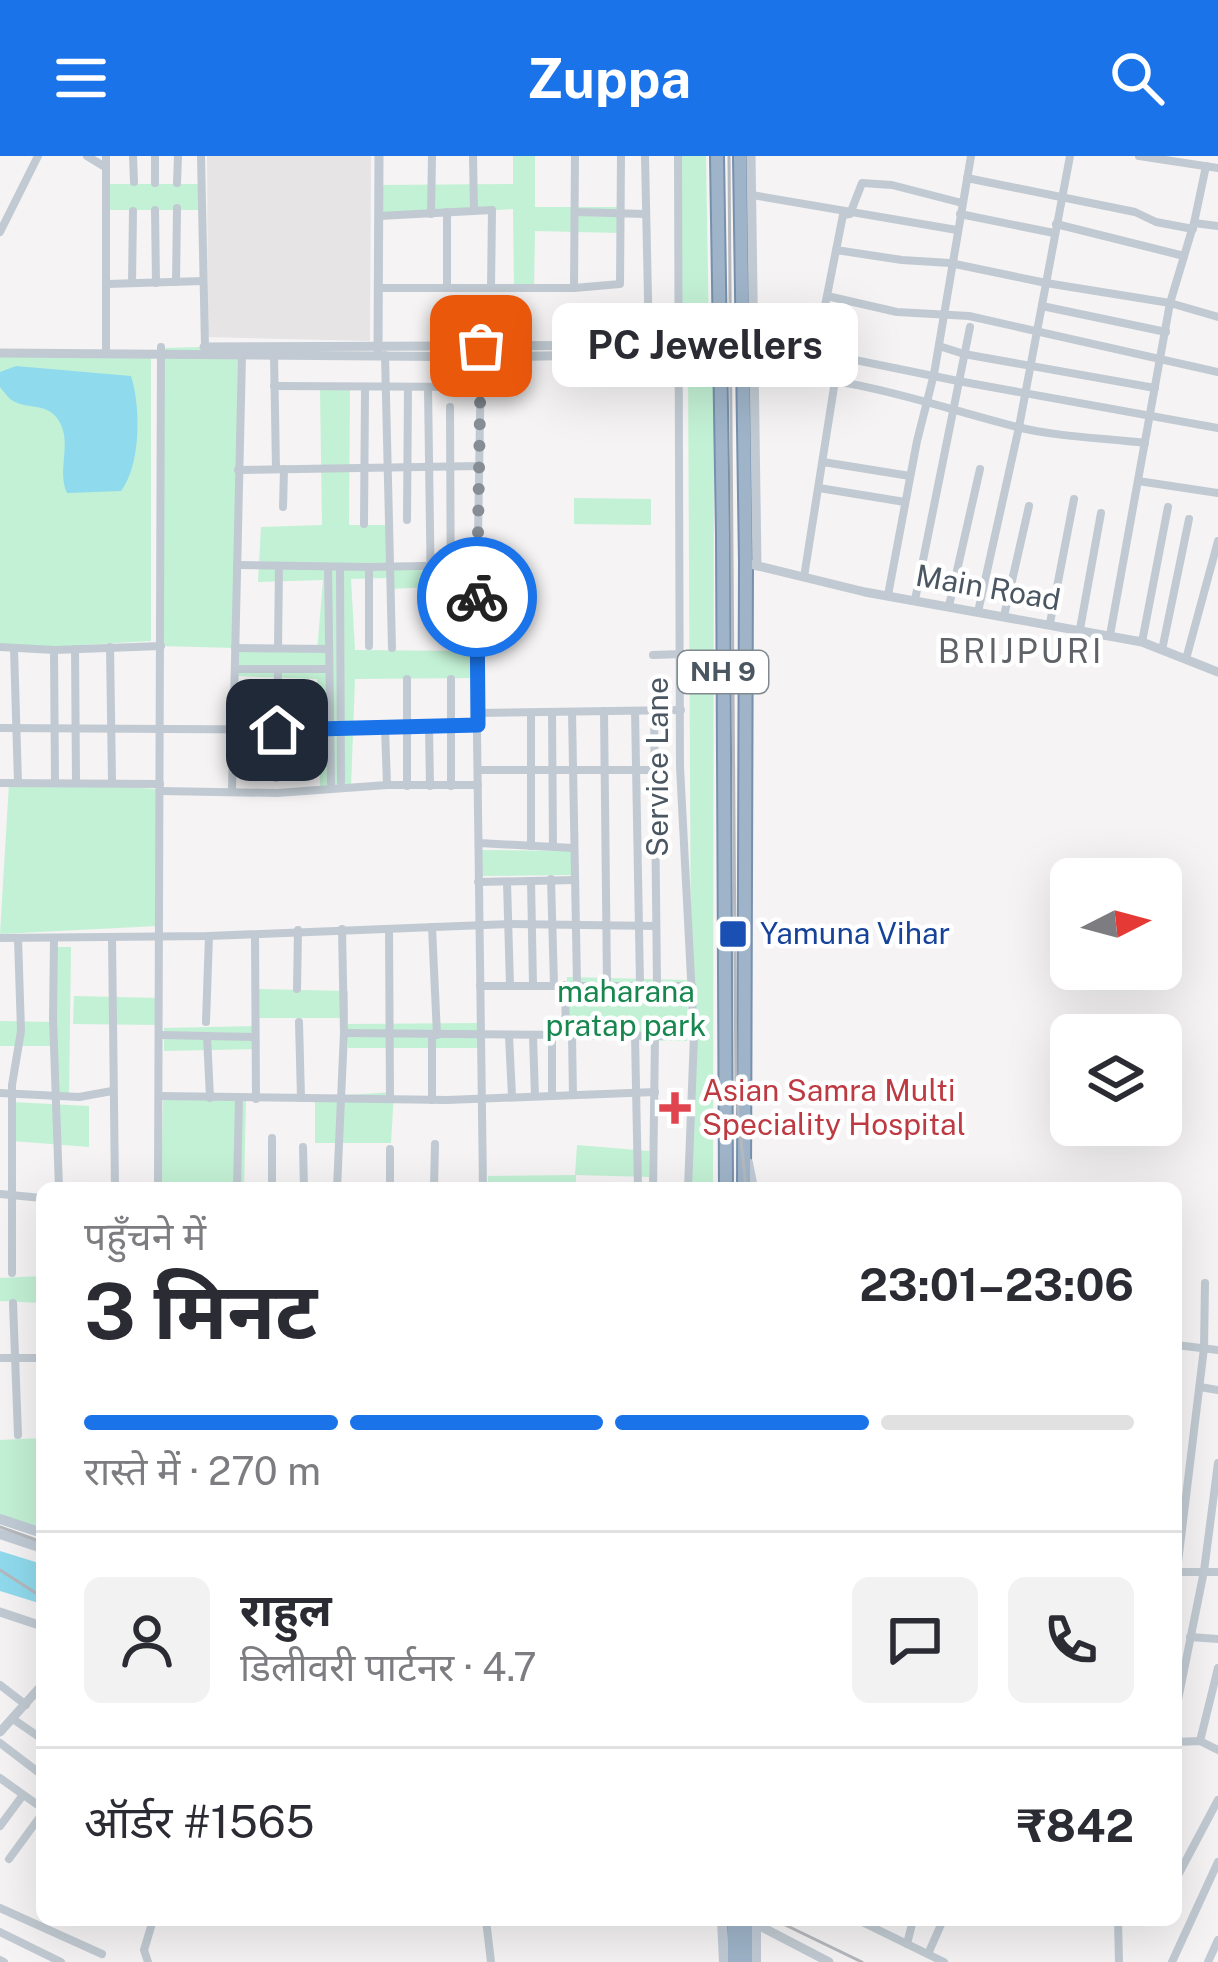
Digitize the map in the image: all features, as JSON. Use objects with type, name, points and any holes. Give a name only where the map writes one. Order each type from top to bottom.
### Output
[{"type":"highway","name":"NH 9","points":[[717,156],[724,1182]]},
{"type":"highway","name":"NH 9","points":[[740,156],[750,339],[752,564],[744,1142],[747,1182]]},
{"type":"highway","points":[[734,1926],[734,1962]]},
{"type":"highway","points":[[746,1962],[752,1926]]},
{"type":"main road","points":[[0,1519],[36,1531]]},
{"type":"main road","points":[[0,1534],[36,1546]]},
{"type":"main road","points":[[722,1926],[724,1962]]},
{"type":"main road","points":[[753,1926],[756,1962]]},
{"type":"street","points":[[0,232],[38,156]]},
{"type":"street","points":[[88,156],[106,168]]},
{"type":"street","points":[[106,156],[106,351]]},
{"type":"street","points":[[133,156],[134,182]]},
{"type":"street","points":[[155,156],[155,183]]},
{"type":"street","points":[[177,183],[178,156]]},
{"type":"street","points":[[201,156],[205,347]]},
{"type":"street","points":[[379,156],[380,353],[385,387],[392,648]]},
{"type":"street","points":[[431,214],[432,156]]},
{"type":"street","points":[[473,156],[474,211]]},
{"type":"street","points":[[574,288],[575,156]]},
{"type":"street","points":[[379,288],[620,284],[621,156]]},
{"type":"street","points":[[645,156],[649,345]]},
{"type":"street","name":"Service Lane","points":[[678,156],[684,895],[692,986],[688,1182]]},
{"type":"street","points":[[751,156],[750,339],[756,375],[752,564]]},
{"type":"street","points":[[888,596],[934,374],[971,156]]},
{"type":"street","points":[[978,612],[1019,427],[1070,156]]},
{"type":"street","points":[[1139,156],[1218,168]]},
{"type":"street","points":[[1110,635],[1170,303],[1194,226],[1206,166]]},
{"type":"street","points":[[967,178],[1135,212],[1156,222],[1218,226]]},
{"type":"street","points":[[850,214],[866,182],[961,208],[1184,256]]},
{"type":"street","points":[[1201,194],[1218,197]]},
{"type":"street","points":[[752,195],[956,230]]},
{"type":"street","points":[[0,196],[13,207]]},
{"type":"street","points":[[176,282],[177,208]]},
{"type":"street","points":[[155,210],[156,283]]},
{"type":"street","points":[[379,216],[492,210],[490,288]]},
{"type":"street","points":[[132,283],[133,211]]},
{"type":"street","points":[[447,212],[447,288]]},
{"type":"street","points":[[575,212],[645,214]]},
{"type":"street","points":[[816,351],[843,215],[850,214]]},
{"type":"street","points":[[836,250],[950,262],[1046,284],[1170,303],[1218,317]]},
{"type":"street","points":[[106,284],[203,281]]},
{"type":"street","points":[[827,296],[897,312],[969,316],[1218,372]]},
{"type":"street","points":[[1042,306],[1166,332]]},
{"type":"street","points":[[915,600],[970,327]]},
{"type":"street","points":[[0,351],[574,351],[681,349],[720,338]]},
{"type":"street","points":[[750,339],[1218,428]]},
{"type":"street","points":[[574,351],[649,345],[681,349],[721,363]]},
{"type":"street","points":[[939,346],[1155,388]]},
{"type":"street","points":[[161,350],[205,347],[380,353]]},
{"type":"street","points":[[232,791],[242,349]]},
{"type":"street","points":[[158,1182],[161,350]]},
{"type":"street","points":[[481,351],[478,925],[483,1182]]},
{"type":"street","points":[[274,353],[284,507]]},
{"type":"street","points":[[756,375],[791,374],[927,400],[1019,427],[1145,443]]},
{"type":"street","points":[[274,386],[481,387]]},
{"type":"street","points":[[407,520],[408,387]]},
{"type":"street","points":[[428,388],[431,599]]},
{"type":"street","points":[[803,579],[834,388]]},
{"type":"street","points":[[364,391],[364,524]]},
{"type":"street","points":[[450,407],[451,634]]},
{"type":"street","points":[[822,461],[910,476]]},
{"type":"street","points":[[238,470],[480,466]]},
{"type":"street","points":[[949,606],[980,469]]},
{"type":"street","points":[[1138,481],[1218,493]]},
{"type":"street","points":[[819,488],[905,502]]},
{"type":"street","points":[[1050,622],[1074,499]]},
{"type":"street","points":[[1004,616],[1028,506]]},
{"type":"street","points":[[1142,642],[1168,507]]},
{"type":"street","points":[[1080,629],[1102,513]]},
{"type":"street","points":[[1162,650],[1189,519]]},
{"type":"street","points":[[1186,659],[1218,541]]},
{"type":"street","name":"Main Road","points":[[752,564],[803,579],[1142,642],[1217,668]]},
{"type":"street","points":[[237,565],[478,565]]},
{"type":"street","points":[[278,648],[279,566]]},
{"type":"street","points":[[328,567],[335,730]]},
{"type":"street","points":[[336,783],[340,567]]},
{"type":"street","points":[[369,567],[369,646]]},
{"type":"street","points":[[0,647],[161,646]]},
{"type":"street","points":[[110,647],[112,782]]},
{"type":"street","points":[[14,648],[18,783]]},
{"type":"street","points":[[235,648],[329,649]]},
{"type":"street","points":[[74,649],[76,781]]},
{"type":"street","points":[[54,650],[55,781]]},
{"type":"street","points":[[652,655],[682,654]]},
{"type":"street","points":[[235,669],[329,669]]},
{"type":"street","points":[[276,778],[278,669]]},
{"type":"street","points":[[407,679],[407,786]]},
{"type":"street","points":[[451,679],[451,786]]},
{"type":"street","points":[[478,713],[681,710]]},
{"type":"street","points":[[604,711],[607,984]]},
{"type":"street","points":[[634,711],[640,984]]},
{"type":"street","points":[[654,711],[657,984]]},
{"type":"street","points":[[531,712],[531,846]]},
{"type":"street","points":[[552,712],[553,847]]},
{"type":"street","points":[[572,712],[577,984]]},
{"type":"street","points":[[0,728],[335,730],[478,725]]},
{"type":"street","points":[[429,727],[430,786]]},
{"type":"street","points":[[386,728],[387,785]]},
{"type":"street","points":[[478,770],[654,770]]},
{"type":"street","points":[[0,784],[112,782],[277,794],[387,785],[478,785]]},
{"type":"street","points":[[478,843],[573,848]]},
{"type":"street","points":[[551,879],[573,1095]]},
{"type":"street","points":[[478,882],[575,880]]},
{"type":"street","points":[[531,881],[533,986]]},
{"type":"street","points":[[507,882],[510,986]]},
{"type":"street","points":[[0,938],[209,937],[510,924],[656,926]]},
{"type":"street","points":[[432,926],[432,1100]]},
{"type":"street","points":[[389,928],[390,1100]]},
{"type":"street","points":[[337,1182],[344,1033],[342,929]]},
{"type":"street","points":[[297,989],[298,930]]},
{"type":"street","points":[[255,934],[256,1099]]},
{"type":"street","points":[[206,1022],[209,937]]},
{"type":"street","points":[[12,1273],[12,1093],[21,1031],[18,938]]},
{"type":"street","points":[[112,938],[115,1182]]},
{"type":"street","points":[[54,939],[58,1182]]},
{"type":"street","points":[[479,986],[692,986]]},
{"type":"street","points":[[299,1022],[301,1098]]},
{"type":"street","points":[[344,1033],[677,1036]]},
{"type":"street","points":[[160,1035],[254,1037]]},
{"type":"street","points":[[207,1036],[210,1098]]},
{"type":"street","points":[[509,1036],[512,1096]]},
{"type":"street","points":[[533,1036],[535,1096]]},
{"type":"street","points":[[552,1036],[552,1096]]},
{"type":"street","points":[[634,1036],[638,1182]]},
{"type":"street","points":[[653,1182],[655,1036]]},
{"type":"street","points":[[0,1093],[55,1097],[112,1091]]},
{"type":"street","points":[[159,1096],[432,1100],[655,1092]]},
{"type":"street","points":[[237,1182],[239,1099]]},
{"type":"street","points":[[272,1138],[272,1182]]},
{"type":"street","points":[[434,1182],[435,1144]]},
{"type":"street","points":[[303,1147],[304,1182]]},
{"type":"street","points":[[390,1149],[390,1182]]},
{"type":"street","points":[[0,1194],[36,1197]]},
{"type":"street","points":[[1182,1527],[1204,1348],[1205,1283]]},
{"type":"street","points":[[13,1303],[18,1435]]},
{"type":"street","points":[[1182,1346],[1218,1350]]},
{"type":"street","points":[[0,1358],[36,1358]]},
{"type":"street","points":[[1200,1387],[1218,1390]]},
{"type":"street","points":[[1182,1679],[1204,1571],[1218,1463]]},
{"type":"street","points":[[1182,1573],[1218,1572]]},
{"type":"street","points":[[2,1616],[36,1624]]},
{"type":"street","points":[[1190,1637],[1218,1639]]},
{"type":"street","points":[[1200,1741],[1218,1668]]},
{"type":"street","points":[[0,1685],[36,1703]]},
{"type":"street","points":[[0,1732],[36,1692]]},
{"type":"street","points":[[13,1719],[36,1735]]},
{"type":"street","points":[[1182,1742],[1200,1741],[1218,1750]]},
{"type":"street","points":[[0,1743],[36,1770]]},
{"type":"street","points":[[0,1778],[36,1806]]},
{"type":"street","points":[[0,1826],[23,1795]]},
{"type":"street","points":[[1182,1868],[1218,1800]]},
{"type":"street","points":[[9,1859],[36,1820]]},
{"type":"street","points":[[1172,1962],[1218,1862]]},
{"type":"street","points":[[0,1908],[36,1924]]},
{"type":"street","points":[[40,1926],[102,1954]]},
{"type":"street","points":[[148,1962],[144,1950],[151,1926]]},
{"type":"street","points":[[487,1926],[491,1962]]},
{"type":"street","points":[[762,1926],[829,1962]]},
{"type":"street","points":[[870,1926],[944,1962]]},
{"type":"street","points":[[907,1944],[912,1926]]},
{"type":"street","points":[[928,1954],[940,1926]]},
{"type":"street","points":[[1118,1926],[1120,1962]]},
{"type":"street","points":[[0,1932],[61,1962]]},
{"type":"street","points":[[1208,1962],[1218,1940]]},
{"type":"shaded area","points":[[207,156],[371,156],[370,341],[208,337]]},
{"type":"green space","points":[[513,156],[535,156],[535,207],[621,207],[620,233],[535,231],[534,288],[514,288],[513,209],[379,216],[379,185],[513,184]]},
{"type":"green space","points":[[682,156],[706,156],[709,338],[682,337]]},
{"type":"green space","points":[[107,184],[201,184],[202,210],[107,210]]},
{"type":"green space","points":[[241,346],[235,647],[317,651],[323,580],[258,582],[261,527],[322,525],[320,390],[350,390],[349,525],[388,525],[389,568],[431,571],[431,587],[388,589],[387,578],[351,579],[355,650],[476,651],[476,678],[355,679],[351,787],[320,789],[317,679],[234,676],[234,648],[161,646],[162,348]]},
{"type":"green space","points":[[0,354],[151,355],[151,641],[30,648],[0,645]]},
{"type":"green space","points":[[688,359],[714,363],[713,1182],[692,1182]]},
{"type":"green space","points":[[574,498],[651,499],[651,525],[574,524]]},
{"type":"green space","points":[[9,783],[18,787],[68,783],[157,789],[157,926],[0,934]]},
{"type":"green space","points":[[482,850],[572,851],[574,875],[481,876]]},
{"type":"green space","points":[[54,947],[71,947],[69,1099],[55,1097],[54,1046],[0,1046],[0,1021],[54,1022]]},
{"type":"green space","name":"maharana pratap park","points":[[567,977],[688,980],[687,1041],[564,1039]]},
{"type":"green space","points":[[258,989],[348,991],[348,1018],[258,1018]]},
{"type":"green space","points":[[74,996],[160,998],[160,1025],[73,1024]]},
{"type":"green space","points":[[484,1023],[482,1048],[348,1048],[348,1024]]},
{"type":"green space","points":[[258,1026],[256,1049],[164,1051],[164,1028]]},
{"type":"green space","points":[[394,1092],[391,1143],[315,1143],[315,1097]]},
{"type":"green space","points":[[163,1100],[246,1100],[244,1182],[161,1182]]},
{"type":"green space","points":[[12,1102],[89,1106],[89,1147],[12,1141]]},
{"type":"green space","points":[[577,1145],[649,1151],[649,1177],[576,1175],[576,1182],[488,1182],[488,1176],[575,1175]]},
{"type":"green space","points":[[36,1276],[36,1303],[0,1301],[0,1278]]},
{"type":"green space","points":[[36,1438],[36,1529],[0,1518],[0,1440]]},
{"type":"water","points":[[16,366],[131,376],[137,435],[128,480],[121,491],[67,493],[64,436],[57,418],[47,410],[13,401],[0,387],[0,372]]},
{"type":"water","points":[[0,1551],[36,1562],[36,1602],[0,1591]]},
{"type":"railway","points":[[729,156],[736,1090],[745,1182]]},
{"type":"railway","points":[[0,1527],[36,1540]]},
{"type":"railway","points":[[0,1570],[36,1593]]},
{"type":"railway","points":[[787,1926],[862,1962]]},
{"type":"way so far","points":[[477,597],[481,346]]},
{"type":"place","name":"PC Jewellers","points":[[481,346]]},
{"type":"place","name":"Yamuna Vihar","points":[[733,934]]},
{"type":"place","name":"Asian Samra Multi Speciality Hospital","points":[[675,1108]]},
{"type":"district","name":"BRIJPURI","points":[[1021,651]]},
{"type":"route","points":[[277,730],[478,725],[477,597]]}]
